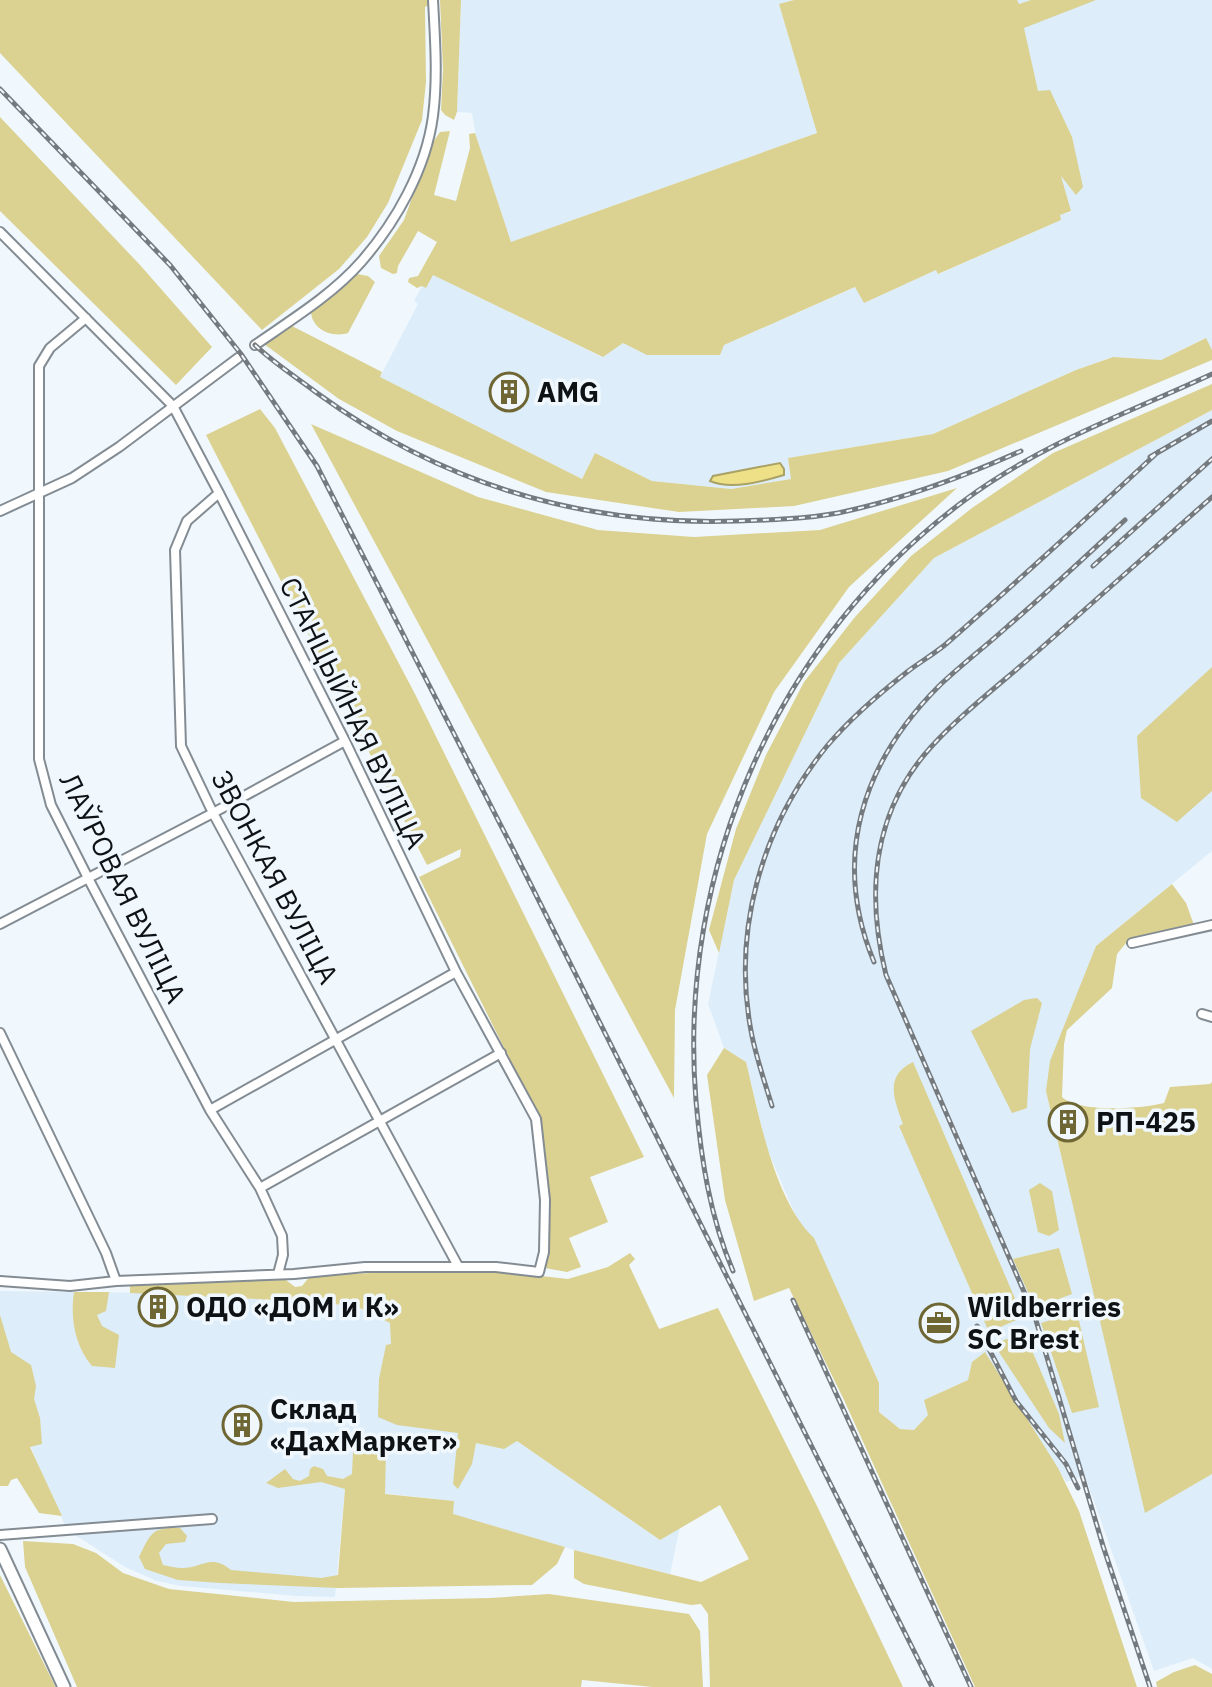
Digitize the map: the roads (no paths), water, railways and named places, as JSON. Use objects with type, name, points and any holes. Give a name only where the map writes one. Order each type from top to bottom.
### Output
[{"type":"main road","points":[[0,1549],[64,1687]]},
{"type":"street","points":[[255,345],[330,291],[360,264],[393,219],[413,182],[432,119],[436,74],[433,0]]},
{"type":"street","name":"СТАНЦЫЙНАЯ ВУЛІЦА","points":[[0,232],[173,406],[345,741],[456,972],[536,1119],[545,1200],[544,1252],[539,1272],[458,1266]]},
{"type":"street","name":"ЛАЎРОВАЯ ВУЛІЦА","points":[[86,318],[50,348],[39,366],[39,759],[51,805],[88,878],[210,1110],[260,1188],[282,1236],[283,1255],[278,1274]]},
{"type":"street","points":[[0,511],[72,478],[119,447],[238,358]]},
{"type":"street","name":"ЗВОНКАЯ ВУЛІЦА","points":[[219,493],[187,521],[175,550],[181,746],[213,813],[458,1266]]},
{"type":"street","points":[[0,924],[345,741]]},
{"type":"street","points":[[1132,943],[1212,925]]},
{"type":"street","points":[[210,1110],[456,972]]},
{"type":"street","points":[[1202,1014],[1212,1017]]},
{"type":"street","points":[[0,1033],[106,1253],[116,1281]]},
{"type":"street","points":[[260,1188],[501,1053]]},
{"type":"street","points":[[0,1281],[70,1286],[365,1267],[458,1266]]},
{"type":"street","points":[[0,1535],[212,1519]]},
{"type":"railway","points":[[0,89],[170,265],[241,354],[317,466],[516,855],[932,1687]]},
{"type":"railway","points":[[255,345],[317,393],[413,452],[515,493],[568,507],[623,516],[679,521],[736,521],[838,513],[931,487],[1021,451]]},
{"type":"railway","points":[[733,1271],[718,1230],[704,1166],[696,1101],[694,1014],[704,929],[723,846],[753,766],[792,690],[841,620],[899,556],[965,500],[1023,462],[1054,446],[1212,374]]},
{"type":"railway","points":[[1150,457],[1212,421]]},
{"type":"railway","points":[[772,1106],[754,1045],[746,997],[749,920],[769,846],[784,811],[804,777],[827,746],[865,707],[946,644],[1158,452]]},
{"type":"railway","points":[[1093,566],[1212,459]]},
{"type":"railway","points":[[1150,1687],[1103,1546],[1035,1317],[886,975],[876,914],[876,884],[879,855],[896,799],[911,772],[931,747],[970,709],[1212,497]]},
{"type":"railway","points":[[874,962],[861,923],[855,886],[855,849],[873,780],[890,747],[939,686],[1125,520]]},
{"type":"railway","points":[[793,1300],[971,1687]]},
{"type":"railway","points":[[977,1326],[1016,1401],[1066,1464],[1078,1488]]},
{"type":"place","name":"AMG","points":[[509,392]]},
{"type":"place","name":"РП-425","points":[[1068,1122]]},
{"type":"place","name":"ОДО «ДОМ и К»","points":[[158,1307]]},
{"type":"place","name":"Wildberries SC Brest","points":[[939,1323]]},
{"type":"place","name":"Склад «ДахМаркет»","points":[[242,1425]]}]
